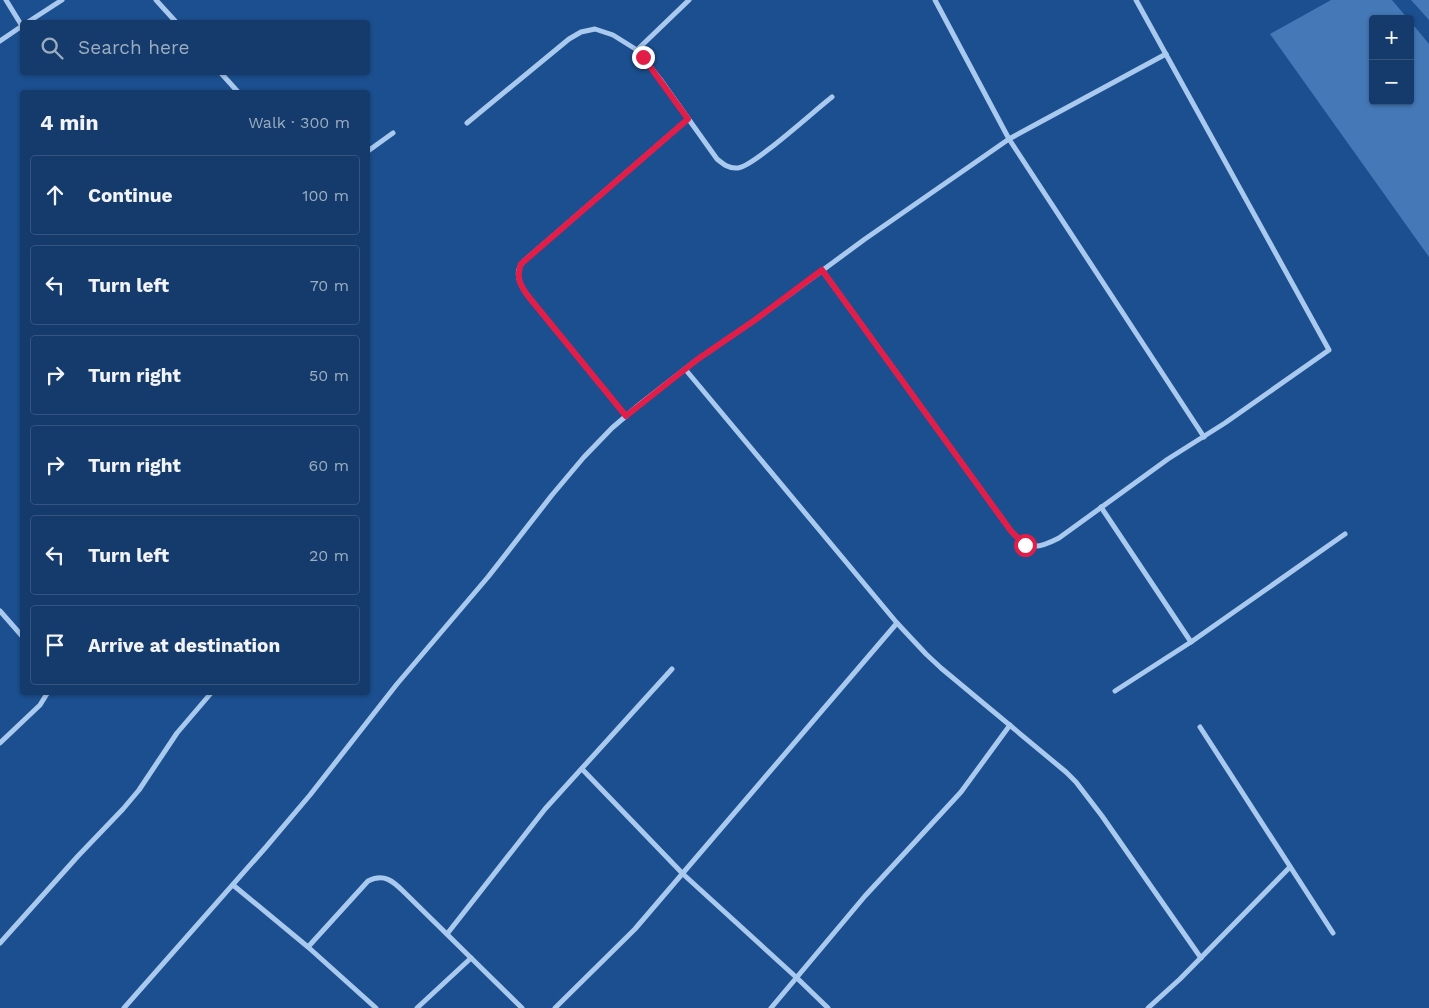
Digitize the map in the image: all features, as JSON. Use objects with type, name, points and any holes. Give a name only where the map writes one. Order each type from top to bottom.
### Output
[{"type":"street","points":[[6,0],[20,23]]},
{"type":"street","points":[[31,20],[62,0]]},
{"type":"street","points":[[156,0],[174,20]]},
{"type":"street","points":[[637,50],[689,0]]},
{"type":"street","points":[[935,0],[1009,139],[1204,437]]},
{"type":"street","points":[[822,270],[999,515],[1025,545],[1042,546],[1048,544],[1168,459],[1204,437],[1329,350],[1136,0]]},
{"type":"street","points":[[0,41],[20,27]]},
{"type":"street","points":[[467,123],[569,39],[581,32],[595,29],[613,35],[637,50],[717,159],[724,165],[738,168],[756,159],[832,97]]},
{"type":"street","points":[[124,1008],[310,795],[397,684],[488,577],[584,457],[626,416],[685,370],[822,270],[1009,139],[1166,54]]},
{"type":"street","points":[[223,75],[236,90]]},
{"type":"street","points":[[626,416],[528,296],[519,281],[518,274],[524,261],[688,119]]},
{"type":"street","points":[[370,150],[393,133]]},
{"type":"street","points":[[685,370],[898,623],[936,663],[1066,772],[1083,790],[1201,958]]},
{"type":"street","points":[[1101,507],[1191,642]]},
{"type":"street","points":[[1115,691],[1191,642],[1345,534]]},
{"type":"street","points":[[0,610],[20,634]]},
{"type":"street","points":[[555,1008],[635,929],[898,623]]},
{"type":"street","points":[[447,934],[545,809],[672,669]]},
{"type":"street","points":[[0,743],[40,705],[46,695]]},
{"type":"street","points":[[0,944],[78,856],[123,810],[139,790],[177,733],[209,695]]},
{"type":"street","points":[[771,1008],[865,896],[961,792],[1010,725]]},
{"type":"street","points":[[1200,727],[1333,933]]},
{"type":"street","points":[[582,769],[683,874],[828,1008]]},
{"type":"street","points":[[1148,1008],[1201,958],[1290,867]]},
{"type":"street","points":[[308,947],[368,881],[378,877],[390,880],[396,883],[522,1008]]},
{"type":"street","points":[[233,885],[308,947],[376,1008]]},
{"type":"street","points":[[417,1008],[471,958]]},
{"type":"building","points":[[1331,0],[1392,0],[1405,15],[1369,15],[1369,105],[1414,105],[1414,26],[1429,44],[1429,257],[1270,34]]},
{"type":"building","points":[[1411,0],[1429,0],[1429,20]]},
{"type":"route","points":[[643,57],[688,119],[521,264],[518,274],[519,281],[528,296],[626,416],[698,359],[755,320],[822,270],[1011,531],[1025,545]]}]
